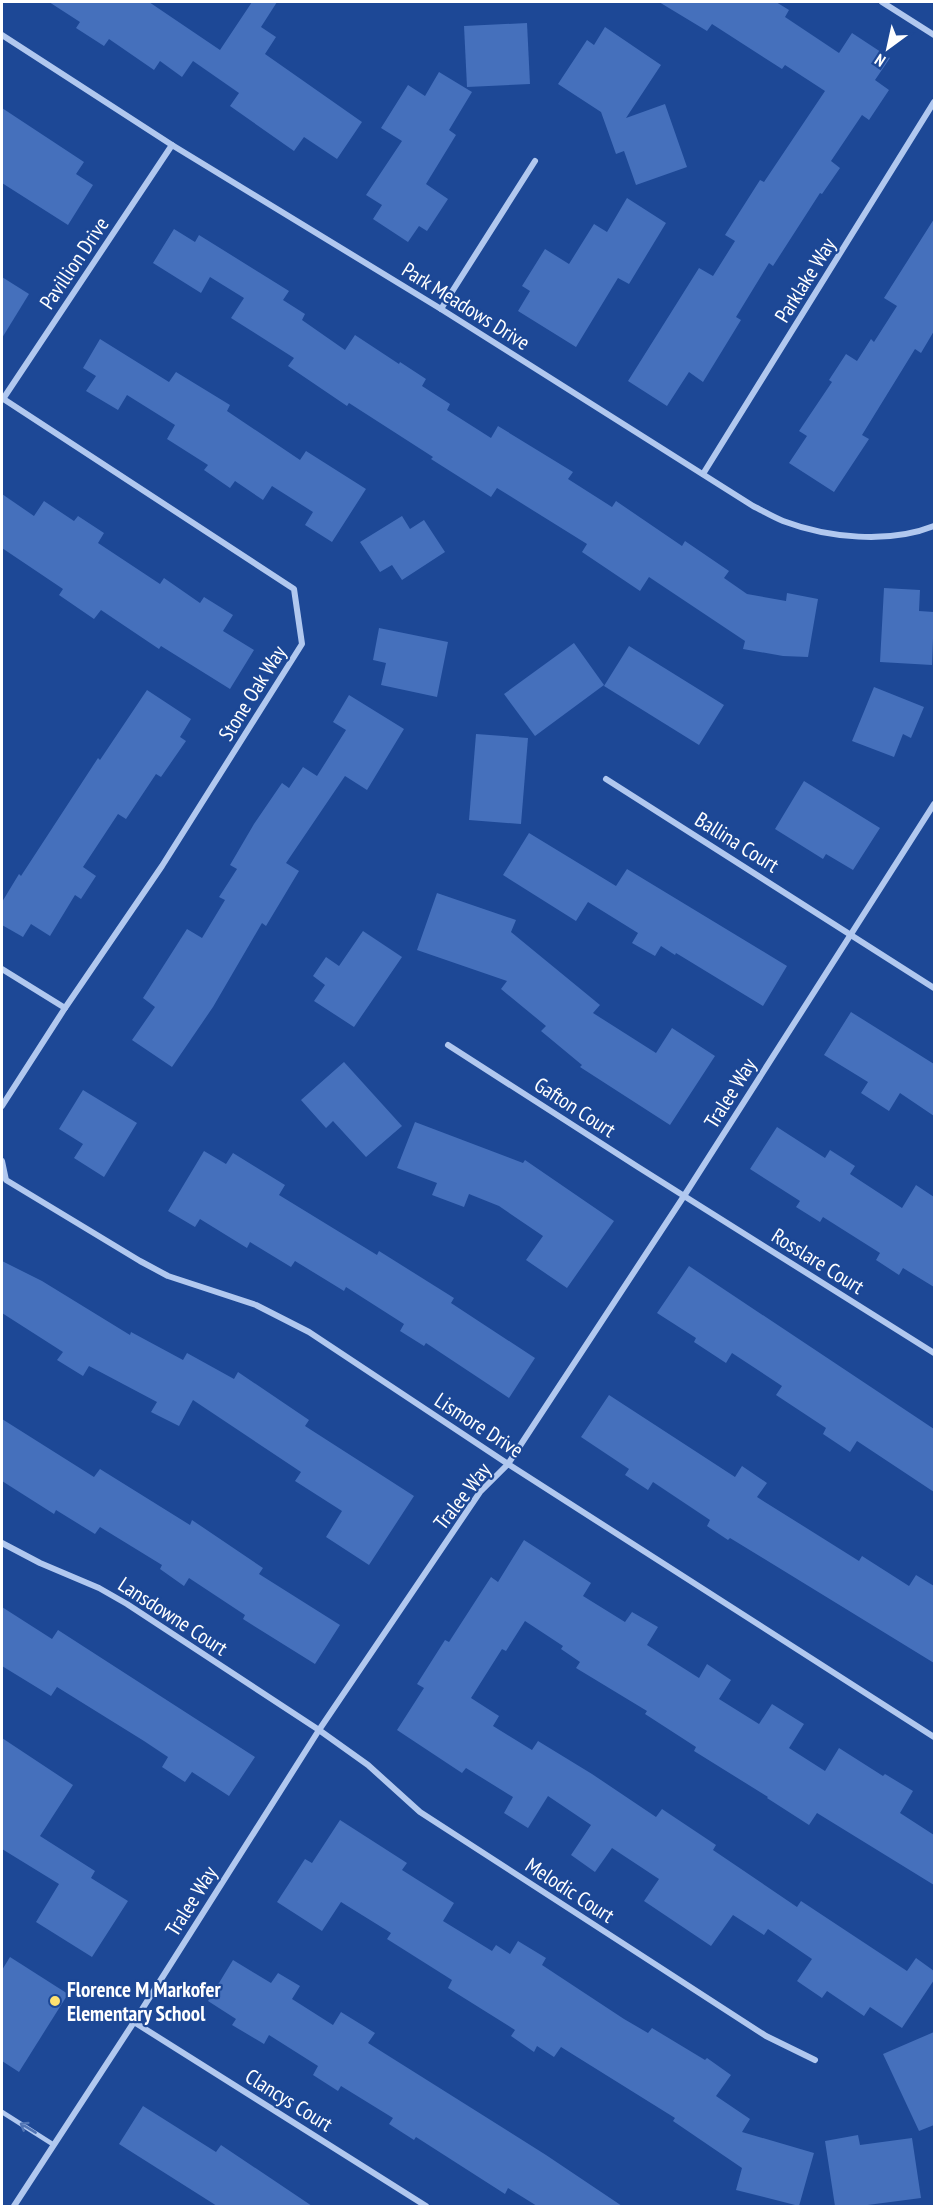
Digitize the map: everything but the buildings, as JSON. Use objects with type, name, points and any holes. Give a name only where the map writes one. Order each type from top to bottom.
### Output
[{"type":"street","points":[[882,2],[934,35]]},
{"type":"street","name":"Park Meadows Drive","points":[[2,35],[172,145],[441,309],[753,506],[782,520],[811,530],[866,537],[896,537],[934,526]]},
{"type":"street","name":"Parklake Way","points":[[703,474],[934,102]]},
{"type":"street","name":"Pavillion Drive","points":[[2,398],[74,295],[172,145]]},
{"type":"street","points":[[441,309],[535,161]]},
{"type":"street","name":"Stone Oak Way","points":[[2,398],[294,589],[302,644],[162,866],[65,1008]]},
{"type":"street","name":"Ballina Court","points":[[606,778],[934,988]]},
{"type":"street","name":"Tralee Way","points":[[14,2206],[319,1730],[480,1492],[508,1464],[684,1196],[934,804]]},
{"type":"street","points":[[2,969],[65,1008],[2,1106]]},
{"type":"street","name":"Gafton Court","points":[[448,1045],[684,1196]]},
{"type":"street","name":"Lismore Drive","points":[[2,1161],[6,1179],[140,1261],[168,1275],[247,1302],[309,1332],[508,1464],[934,1737]]},
{"type":"street","name":"Rosslare Court","points":[[684,1196],[934,1353]]},
{"type":"street","name":"Lansdowne Court","points":[[2,1543],[40,1563],[99,1588],[127,1604],[319,1730]]},
{"type":"street","name":"Melodic Court","points":[[319,1730],[368,1765],[420,1812],[766,2036],[815,2060]]},
{"type":"street","name":"Clancys Court","points":[[134,2022],[426,2206]]},
{"type":"lane","points":[[2,2112],[54,2145]]},
{"type":"place","name":"Florence M Markofer Elementary School","points":[[55,2001]]}]
